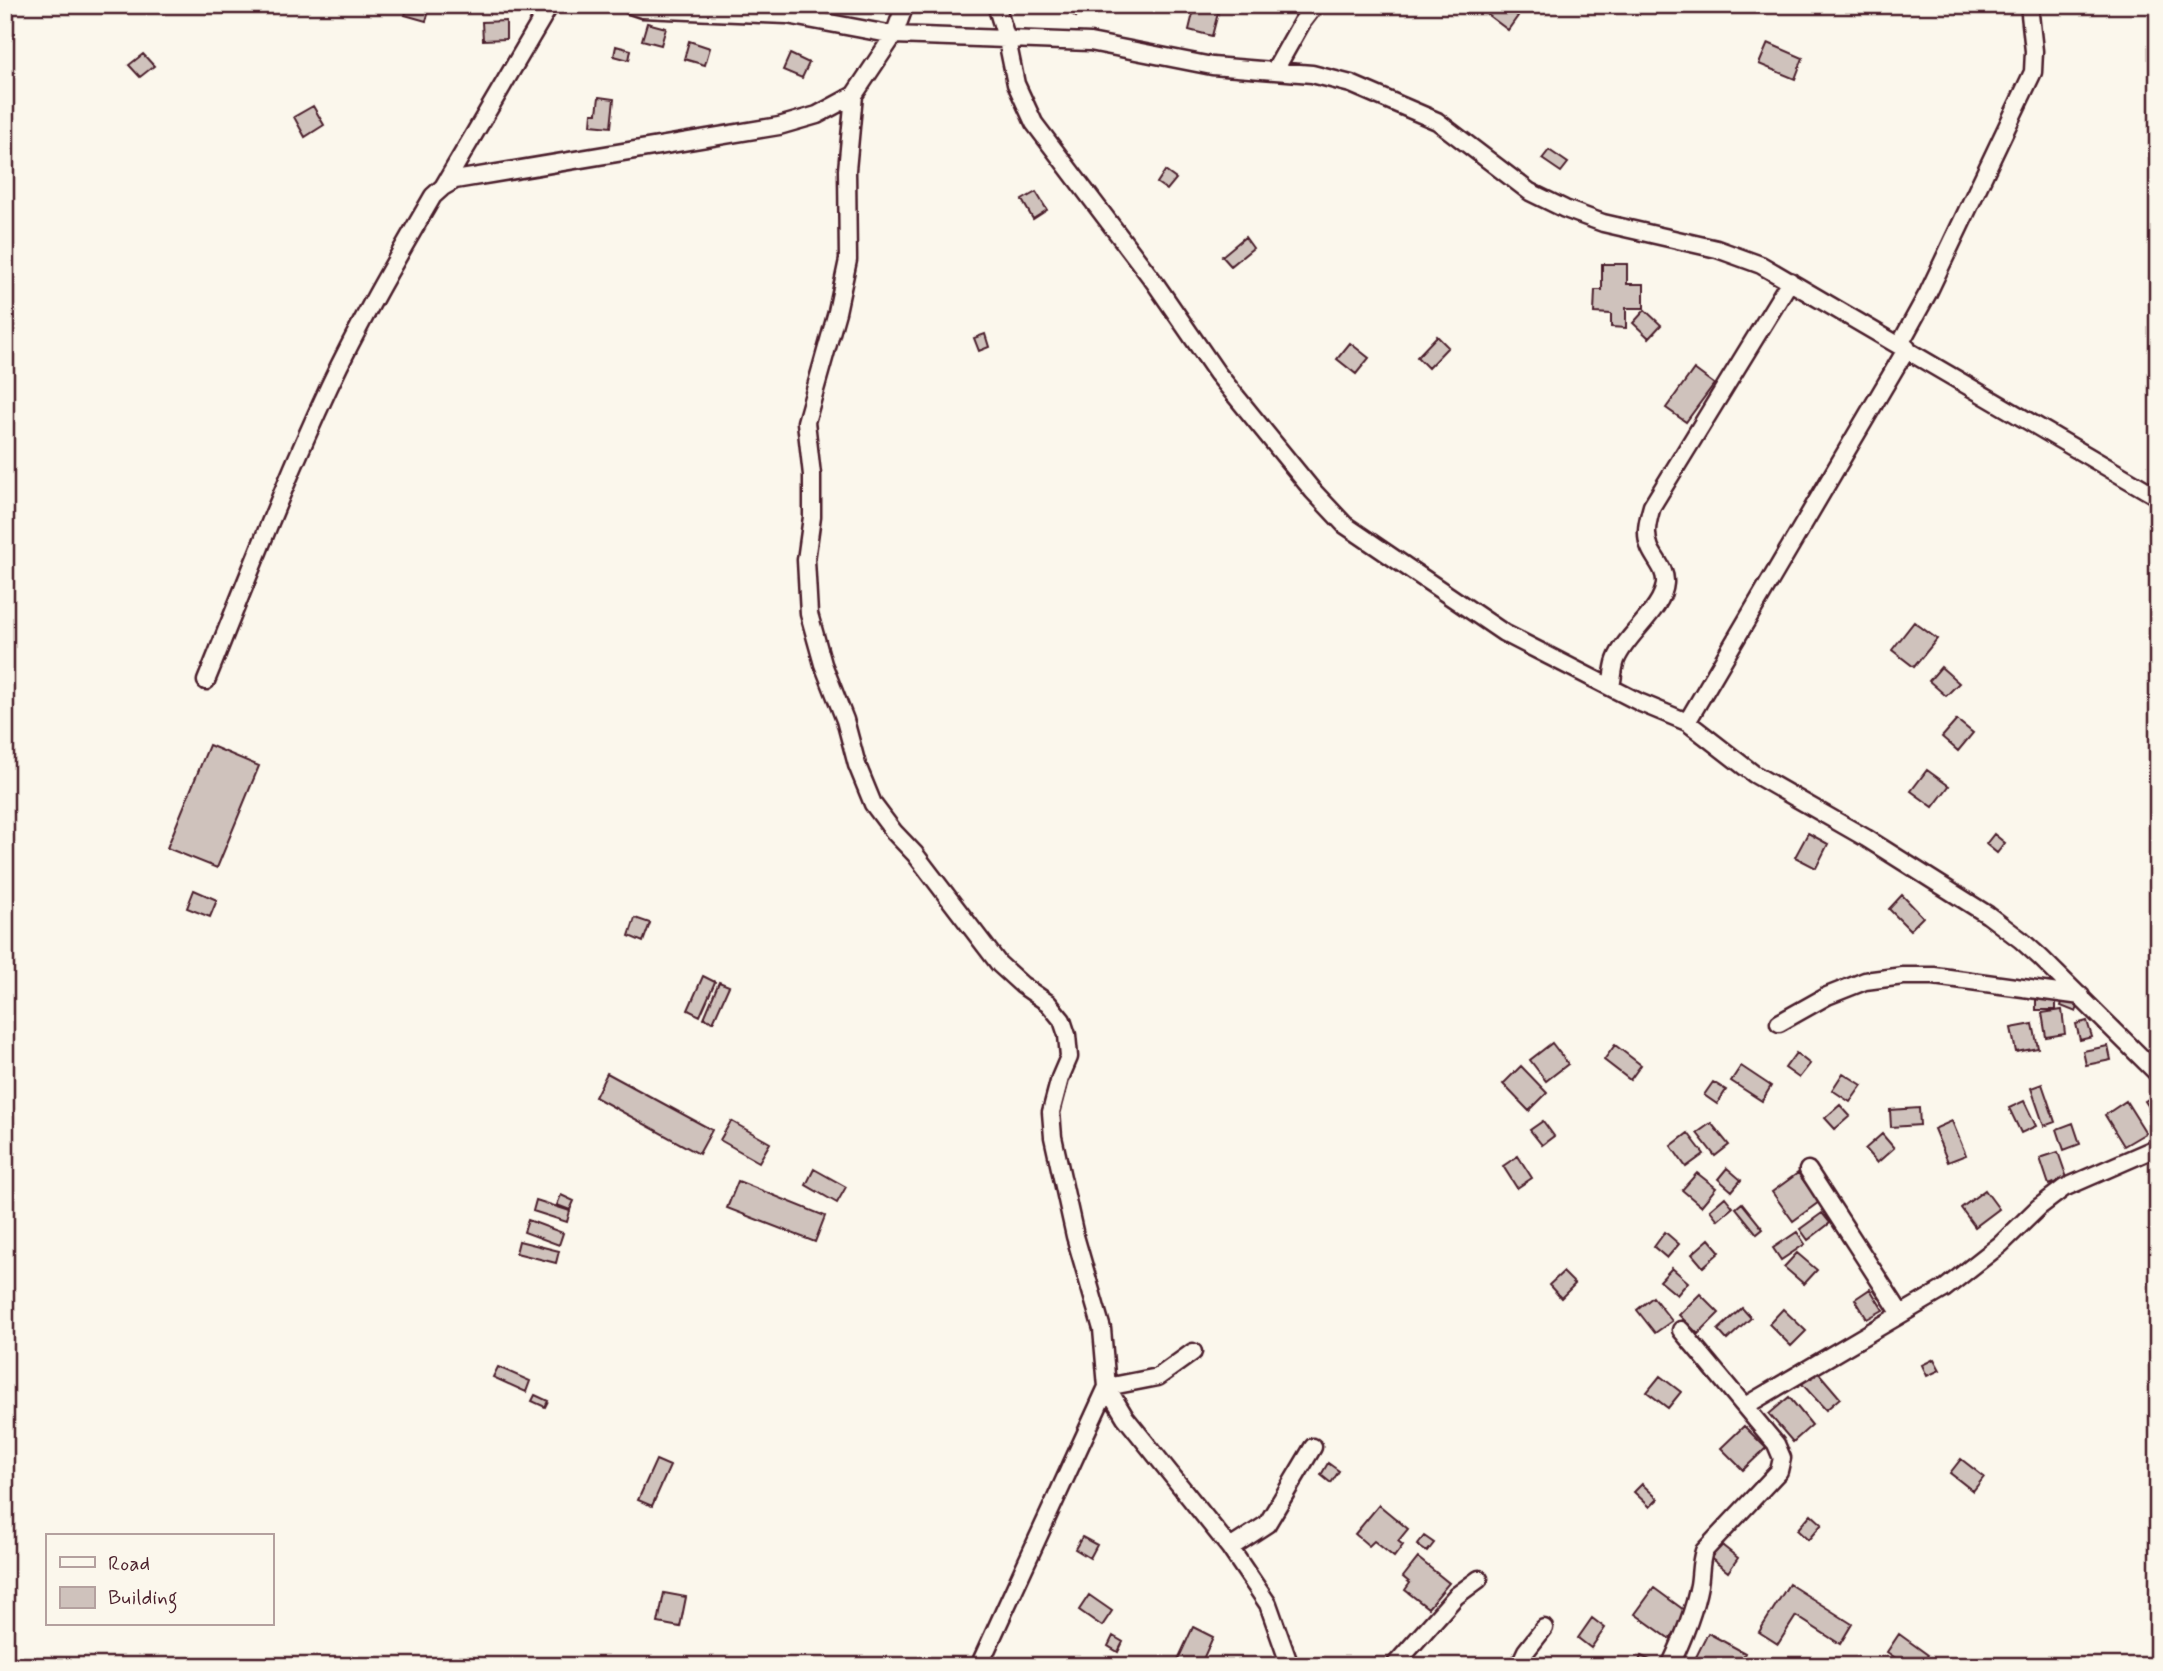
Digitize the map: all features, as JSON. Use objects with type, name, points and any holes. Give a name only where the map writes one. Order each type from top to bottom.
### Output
[{"type":"street","points":[[443,187],[550,5]]},
{"type":"street","points":[[630,5],[642,9],[787,15],[894,35],[1090,43],[1212,66],[1312,74],[1351,84],[1437,121],[1530,192],[1565,209],[1603,223],[1717,249],[1761,265],[2158,497]]},
{"type":"street","points":[[206,681],[288,481],[330,387],[384,281],[433,195],[455,180],[779,126],[817,115],[854,95],[894,35],[905,5]]},
{"type":"street","points":[[996,5],[1016,84],[1034,123],[1155,283],[1217,373],[1345,525],[1504,633],[1641,703],[1687,722],[1754,774],[1866,838],[1988,915],[2021,940],[2157,1070]]},
{"type":"street","points":[[1275,70],[1302,22],[1315,5]]},
{"type":"street","points":[[1687,722],[1903,346],[2033,72],[2034,51],[2029,5]]},
{"type":"street","points":[[854,95],[847,170],[848,260],[837,312],[806,422],[812,475],[812,517],[806,560],[809,614],[823,664],[845,720],[857,765],[873,804],[999,964],[1022,985],[1048,1003],[1062,1020],[1067,1034],[1069,1057],[1060,1078],[1052,1112],[1053,1137],[1076,1237],[1102,1329],[1107,1387],[1125,1417],[1230,1548],[1268,1604],[1290,1666]]},
{"type":"street","points":[[1611,687],[1615,661],[1626,642],[1660,599],[1665,583],[1663,569],[1650,547],[1646,526],[1652,506],[1790,281]]},
{"type":"street","points":[[1779,1023],[1827,996],[1865,981],[1903,976],[1934,976],[2081,996]]},
{"type":"street","points":[[1745,1406],[1944,1289],[2001,1244],[2039,1207],[2064,1188],[2158,1147]]},
{"type":"street","points":[[1808,1170],[1901,1314]]},
{"type":"street","points":[[1670,1666],[1694,1604],[1700,1582],[1699,1566],[1704,1551],[1779,1471],[1782,1458],[1776,1444],[1681,1330]]},
{"type":"street","points":[[1107,1387],[1158,1377],[1193,1352]]},
{"type":"street","points":[[979,1666],[1107,1387]]},
{"type":"street","points":[[1230,1548],[1267,1524],[1313,1447]]},
{"type":"street","points":[[1394,1666],[1456,1596],[1479,1579]]},
{"type":"street","points":[[1519,1666],[1526,1651],[1544,1628]]},
{"type":"building","points":[[409,5],[431,5],[426,21],[405,15]]},
{"type":"building","points":[[1061,5],[1084,5],[1076,17]]},
{"type":"building","points":[[1195,5],[1219,9],[1212,36],[1189,30]]},
{"type":"building","points":[[1489,5],[1503,5],[1518,16],[1508,30],[1484,12]]},
{"type":"building","points":[[506,21],[506,39],[483,40],[482,22]]},
{"type":"building","points":[[647,23],[666,28],[661,45],[642,40]]},
{"type":"building","points":[[689,41],[710,48],[705,65],[684,59]]},
{"type":"building","points":[[1768,43],[1803,58],[1795,79],[1759,64]]},
{"type":"building","points":[[616,46],[631,50],[629,60],[614,56]]},
{"type":"building","points":[[143,54],[154,66],[140,77],[129,65]]},
{"type":"building","points":[[790,54],[809,63],[802,78],[783,70]]},
{"type":"building","points":[[599,97],[614,99],[611,127],[591,125],[592,113],[597,113]]},
{"type":"building","points":[[313,106],[324,125],[305,137],[294,117]]},
{"type":"building","points":[[1549,150],[1568,163],[1561,172],[1542,159]]},
{"type":"building","points":[[1165,171],[1176,179],[1167,190],[1157,183]]},
{"type":"building","points":[[1036,192],[1047,210],[1033,219],[1022,200]]},
{"type":"building","points":[[1245,237],[1253,248],[1231,266],[1222,256]]},
{"type":"building","points":[[1602,264],[1627,264],[1627,284],[1644,284],[1644,308],[1626,308],[1626,328],[1611,327],[1611,314],[1594,313],[1595,290],[1602,290]]},
{"type":"building","points":[[1645,310],[1661,325],[1649,338],[1633,323]]},
{"type":"building","points":[[985,334],[989,347],[979,351],[974,338]]},
{"type":"building","points":[[1437,336],[1448,347],[1428,368],[1417,357]]},
{"type":"building","points":[[1350,343],[1369,358],[1356,374],[1337,359]]},
{"type":"building","points":[[1694,369],[1714,384],[1686,422],[1666,408]]},
{"type":"building","points":[[1914,622],[1937,639],[1914,667],[1892,650]]},
{"type":"building","points":[[1941,667],[1959,683],[1946,696],[1929,681]]},
{"type":"building","points":[[1957,720],[1973,733],[1958,751],[1942,737]]},
{"type":"building","points":[[209,745],[259,766],[217,868],[167,848]]},
{"type":"building","points":[[1927,770],[1949,786],[1933,807],[1911,791]]},
{"type":"building","points":[[1808,833],[1828,844],[1816,868],[1795,857]]},
{"type":"building","points":[[1994,834],[2005,843],[1997,853],[1986,844]]},
{"type":"building","points":[[194,890],[217,900],[210,917],[187,908]]},
{"type":"building","points":[[1902,895],[1923,917],[1910,930],[1889,909]]},
{"type":"building","points":[[635,918],[650,923],[643,942],[629,936]]},
{"type":"building","points":[[703,976],[715,982],[700,1016],[688,1010]]},
{"type":"building","points":[[719,982],[729,986],[713,1022],[704,1018]]},
{"type":"building","points":[[2036,995],[2056,995],[2056,1010],[2036,1010]]},
{"type":"building","points":[[2063,999],[2079,1004],[2076,1012],[2061,1006]]},
{"type":"building","points":[[2062,1010],[2065,1034],[2046,1037],[2042,1013]]},
{"type":"building","points":[[2087,1021],[2092,1037],[2080,1040],[2076,1024]]},
{"type":"building","points":[[2033,1024],[2038,1048],[2016,1052],[2011,1028]]},
{"type":"building","points":[[1552,1043],[1568,1064],[1546,1081],[1530,1060]]},
{"type":"building","points":[[1615,1045],[1641,1065],[1630,1080],[1604,1060]]},
{"type":"building","points":[[2108,1046],[2111,1060],[2086,1065],[2083,1051]]},
{"type":"building","points":[[1796,1053],[1810,1064],[1799,1078],[1785,1068]]},
{"type":"building","points":[[1521,1066],[1547,1093],[1529,1111],[1503,1084]]},
{"type":"building","points":[[1741,1066],[1771,1086],[1762,1101],[1731,1081]]},
{"type":"building","points":[[607,1073],[712,1130],[699,1154],[595,1097]]},
{"type":"building","points":[[1843,1073],[1862,1085],[1850,1102],[1832,1090]]},
{"type":"building","points":[[1713,1082],[1726,1090],[1717,1104],[1704,1095]]},
{"type":"building","points":[[2042,1084],[2055,1122],[2044,1126],[2031,1088]]},
{"type":"building","points":[[2158,1093],[2158,1121],[2145,1101]]},
{"type":"building","points":[[2024,1101],[2036,1126],[2021,1133],[2009,1108]]},
{"type":"building","points":[[2126,1101],[2146,1133],[2124,1146],[2105,1115]]},
{"type":"building","points":[[1840,1105],[1850,1116],[1835,1129],[1825,1118]]},
{"type":"building","points":[[1919,1108],[1920,1125],[1891,1127],[1890,1110]]},
{"type":"building","points":[[731,1121],[770,1143],[759,1162],[720,1140]]},
{"type":"building","points":[[1543,1121],[1554,1136],[1542,1145],[1530,1130]]},
{"type":"building","points":[[1952,1121],[1966,1155],[1948,1162],[1934,1129]]},
{"type":"building","points":[[1711,1123],[1729,1145],[1715,1156],[1697,1133]]},
{"type":"building","points":[[2073,1123],[2080,1144],[2064,1150],[2057,1129]]},
{"type":"building","points":[[2156,1124],[2158,1126],[2157,1136],[2151,1129]]},
{"type":"building","points":[[1688,1133],[1704,1154],[1686,1167],[1671,1146]]},
{"type":"building","points":[[1882,1134],[1894,1148],[1877,1163],[1865,1149]]},
{"type":"building","points":[[2058,1152],[2067,1178],[2049,1185],[2040,1158]]},
{"type":"building","points":[[1518,1156],[1532,1178],[1517,1188],[1503,1166]]},
{"type":"building","points":[[1727,1168],[1741,1180],[1732,1191],[1718,1179]]},
{"type":"building","points":[[814,1169],[846,1187],[837,1203],[806,1185]]},
{"type":"building","points":[[1697,1173],[1716,1188],[1701,1206],[1682,1190]]},
{"type":"building","points":[[1798,1173],[1819,1202],[1793,1221],[1772,1192]]},
{"type":"building","points":[[738,1181],[825,1216],[815,1242],[727,1208]]},
{"type":"building","points":[[1985,1190],[1999,1209],[1975,1227],[1961,1208]]},
{"type":"building","points":[[561,1195],[574,1201],[570,1210],[557,1205]]},
{"type":"building","points":[[1725,1197],[1733,1207],[1718,1220],[1710,1210]]},
{"type":"building","points":[[536,1200],[570,1211],[567,1222],[533,1211]]},
{"type":"building","points":[[1742,1203],[1763,1229],[1757,1234],[1736,1208]]},
{"type":"building","points":[[1822,1213],[1830,1223],[1808,1240],[1800,1229]]},
{"type":"building","points":[[528,1220],[563,1233],[559,1245],[524,1232]]},
{"type":"building","points":[[1665,1232],[1679,1244],[1667,1258],[1654,1247]]},
{"type":"building","points":[[1797,1232],[1805,1244],[1781,1260],[1773,1248]]},
{"type":"building","points":[[1709,1239],[1720,1252],[1703,1267],[1692,1254]]},
{"type":"building","points":[[519,1241],[559,1251],[556,1263],[516,1253]]},
{"type":"building","points":[[1797,1253],[1817,1270],[1804,1284],[1784,1267]]},
{"type":"building","points":[[1672,1268],[1688,1282],[1677,1295],[1660,1281]]},
{"type":"building","points":[[1563,1272],[1575,1284],[1561,1298],[1549,1285]]},
{"type":"building","points":[[1870,1289],[1883,1310],[1867,1319],[1855,1299]]},
{"type":"building","points":[[1700,1294],[1719,1313],[1698,1334],[1679,1315]]},
{"type":"building","points":[[1653,1297],[1672,1321],[1655,1333],[1637,1310]]},
{"type":"building","points":[[1742,1308],[1751,1318],[1727,1340],[1718,1330]]},
{"type":"building","points":[[1783,1309],[1806,1331],[1791,1346],[1769,1324]]},
{"type":"building","points":[[1934,1359],[1940,1370],[1927,1376],[1922,1365]]},
{"type":"building","points":[[498,1367],[530,1381],[526,1392],[493,1377]]},
{"type":"building","points":[[1817,1371],[1840,1398],[1826,1410],[1802,1384]]},
{"type":"building","points":[[1660,1376],[1681,1392],[1668,1408],[1647,1392]]},
{"type":"building","points":[[535,1395],[548,1401],[545,1407],[532,1401]]},
{"type":"building","points":[[1789,1397],[1812,1425],[1793,1442],[1769,1414]]},
{"type":"building","points":[[1744,1426],[1766,1448],[1743,1470],[1721,1448]]},
{"type":"building","points":[[1961,1459],[1984,1477],[1973,1491],[1950,1473]]},
{"type":"building","points":[[656,1460],[670,1466],[652,1506],[638,1500]]},
{"type":"building","points":[[1328,1463],[1339,1471],[1331,1483],[1321,1475]]},
{"type":"building","points":[[1642,1484],[1658,1499],[1650,1507],[1634,1492]]},
{"type":"building","points":[[1379,1505],[1408,1529],[1398,1541],[1403,1545],[1394,1557],[1374,1541],[1369,1546],[1355,1534]]},
{"type":"building","points":[[1811,1514],[1822,1524],[1808,1540],[1797,1530]]},
{"type":"building","points":[[1424,1536],[1434,1543],[1427,1552],[1417,1545]]},
{"type":"building","points":[[1082,1537],[1097,1545],[1090,1558],[1075,1549]]},
{"type":"building","points":[[1718,1542],[1738,1558],[1728,1572],[1708,1556]]},
{"type":"building","points":[[1418,1558],[1449,1583],[1428,1608],[1405,1590],[1410,1583],[1403,1577]]},
{"type":"building","points":[[1789,1584],[1852,1624],[1840,1644],[1796,1616],[1778,1644],[1759,1632]]},
{"type":"building","points":[[1654,1588],[1688,1613],[1670,1639],[1635,1614]]},
{"type":"building","points":[[664,1593],[686,1597],[680,1627],[658,1623]]},
{"type":"building","points":[[1089,1595],[1112,1611],[1102,1626],[1079,1610]]},
{"type":"building","points":[[1592,1618],[1605,1628],[1591,1648],[1578,1638]]},
{"type":"building","points":[[1193,1627],[1213,1637],[1200,1666],[1175,1666]]},
{"type":"building","points":[[1708,1633],[1745,1653],[1739,1666],[1712,1666],[1696,1657]]},
{"type":"building","points":[[1899,1634],[1928,1655],[1920,1666],[1907,1666],[1887,1652]]},
{"type":"building","points":[[1113,1636],[1123,1642],[1118,1652],[1108,1646]]},
{"type":"building","points":[[1641,1656],[1661,1665],[1661,1666],[1637,1666]]}]
